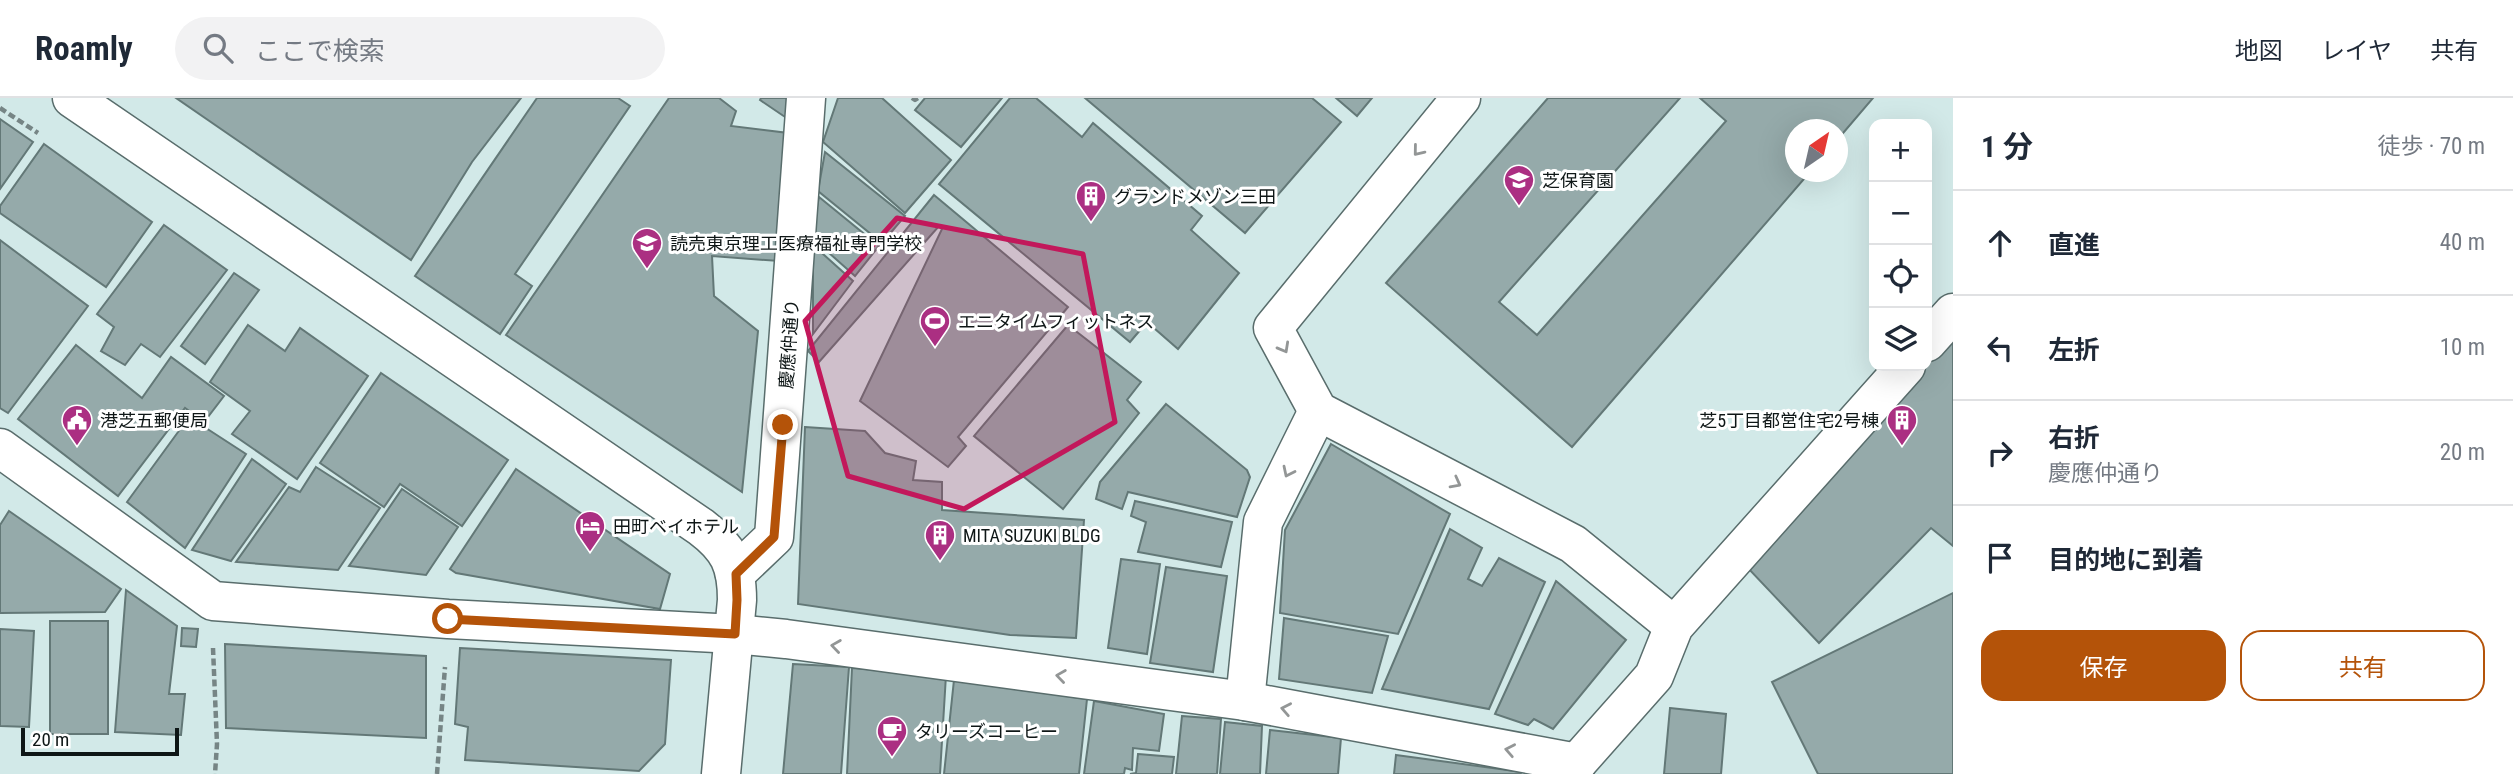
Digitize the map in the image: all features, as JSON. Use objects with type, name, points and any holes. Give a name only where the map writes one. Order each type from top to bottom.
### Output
[{"type":"street","points":[[72,98],[701,527],[723,545],[736,574],[737,600],[722,774]]},
{"type":"street","name":"慶應仲通り","points":[[736,574],[774,537],[806,98]]},
{"type":"street","points":[[1461,98],[1273,328],[1318,411],[1573,544],[1674,626]]},
{"type":"street","points":[[1932,336],[1953,313]]},
{"type":"street","points":[[0,448],[213,601],[448,619],[786,639],[1245,701],[1572,768],[1654,676],[1674,626],[1902,371]]},
{"type":"street","points":[[1245,701],[1263,522],[1318,411]]},
{"type":"path","points":[[0,108],[46,139]]},
{"type":"path","points":[[213,601],[217,744],[215,774]]},
{"type":"path","points":[[437,774],[448,619]]},
{"type":"highlighted area","points":[[897,218],[1083,254],[1115,422],[964,509],[848,476],[805,321]]},
{"type":"building","points":[[176,98],[521,98],[472,162],[411,260]]},
{"type":"building","points":[[537,98],[618,98],[630,106],[515,274],[532,286],[500,334],[415,276]]},
{"type":"building","points":[[669,98],[719,98],[736,111],[731,126],[788,133],[779,261],[712,256],[714,296],[758,331],[742,492],[506,335]]},
{"type":"building","points":[[798,98],[791,121],[760,100]]},
{"type":"building","points":[[838,98],[882,98],[951,160],[905,213],[823,142]]},
{"type":"building","points":[[925,98],[1002,98],[961,147],[915,110]]},
{"type":"building","name":"グランドメゾン三田","points":[[1010,98],[1036,98],[1082,137],[1093,123],[1202,216],[1191,230],[1239,273],[1178,349],[1147,322],[1130,342],[939,184]]},
{"type":"building","points":[[1085,98],[1312,98],[1341,122],[1245,233]]},
{"type":"building","points":[[1336,98],[1372,98],[1357,116]]},
{"type":"building","points":[[1548,98],[1680,98],[1499,302],[1537,335],[1726,121],[1700,98],[1873,98],[1848,127],[1848,119],[1785,119],[1785,182],[1801,182],[1572,447],[1386,283]]},
{"type":"building","points":[[0,119],[33,142],[0,189]]},
{"type":"building","points":[[44,144],[152,222],[106,287],[0,213],[0,206]]},
{"type":"building","points":[[825,152],[905,216],[882,243],[818,191]]},
{"type":"building","points":[[934,195],[1068,307],[958,437],[966,446],[948,467],[860,401],[942,229],[939,226],[819,362],[808,351]]},
{"type":"building","points":[[819,197],[879,246],[855,276],[811,237]]},
{"type":"building","points":[[164,225],[227,270],[160,357],[141,344],[125,365],[101,351],[114,327],[97,314]]},
{"type":"building","points":[[0,240],[88,306],[8,413],[0,408]]},
{"type":"building","points":[[813,245],[853,281],[813,334]]},
{"type":"building","points":[[234,273],[259,290],[205,364],[181,346]]},
{"type":"building","points":[[248,325],[285,351],[300,328],[368,376],[297,479],[232,434],[250,411],[210,382]]},
{"type":"building","points":[[1068,325],[1141,382],[1127,400],[1139,413],[1063,509],[974,436]]},
{"type":"building","name":"芝5丁目都営住宅2号棟","points":[[1953,331],[1953,546],[1931,528],[1819,643],[1746,566],[1918,371],[1932,371],[1932,355]]},
{"type":"building","points":[[76,345],[142,398],[171,357],[224,396],[204,422],[185,408],[118,496],[18,419]]},
{"type":"building","points":[[381,373],[508,460],[462,526],[400,484],[384,507],[320,463]]},
{"type":"building","points":[[1166,404],[1247,470],[1250,477],[1237,517],[1128,492],[1122,509],[1096,499],[1100,482]]},
{"type":"building","points":[[189,417],[246,454],[185,548],[127,502]]},
{"type":"building","name":"MITA SUZUKI BLDG","points":[[805,427],[865,431],[885,453],[916,461],[913,480],[942,482],[942,510],[1084,520],[1076,638],[1010,635],[798,604]]},
{"type":"building","points":[[1331,444],[1450,514],[1398,634],[1280,613],[1285,530]]},
{"type":"building","points":[[252,459],[286,484],[231,561],[192,550]]},
{"type":"building","points":[[316,467],[380,508],[338,570],[236,562],[289,487],[300,492]]},
{"type":"building","points":[[516,469],[670,574],[660,609],[456,573],[450,569]]},
{"type":"building","points":[[402,489],[458,527],[426,575],[349,566]]},
{"type":"building","points":[[1135,501],[1232,522],[1221,567],[1138,552],[1146,522],[1131,516]]},
{"type":"building","points":[[9,511],[121,589],[105,612],[0,613],[0,525]]},
{"type":"building","points":[[1450,529],[1482,548],[1468,579],[1482,586],[1499,558],[1545,582],[1489,709],[1382,689]]},
{"type":"building","points":[[1121,559],[1160,564],[1147,654],[1108,648]]},
{"type":"building","points":[[1166,567],[1227,576],[1213,672],[1150,663]]},
{"type":"building","points":[[1556,581],[1626,640],[1553,729],[1534,719],[1528,725],[1495,714]]},
{"type":"building","points":[[126,590],[177,626],[169,694],[185,694],[181,735],[115,732]]},
{"type":"building","points":[[1953,593],[1953,774],[1818,774],[1772,682]]},
{"type":"building","points":[[1284,618],[1388,636],[1372,693],[1279,679]]},
{"type":"building","points":[[50,621],[108,621],[108,734],[50,734]]},
{"type":"building","points":[[182,628],[198,629],[196,647],[181,646]]},
{"type":"building","points":[[0,629],[34,631],[29,727],[0,726]]},
{"type":"building","points":[[225,644],[426,656],[426,738],[226,728]]},
{"type":"building","points":[[460,648],[671,660],[665,744],[639,771],[465,760],[468,727],[455,724]]},
{"type":"building","points":[[793,664],[849,667],[841,774],[783,774]]},
{"type":"building","points":[[852,668],[946,675],[940,774],[847,774]]},
{"type":"building","points":[[954,680],[1087,699],[1079,774],[944,774]]},
{"type":"building","points":[[1094,701],[1164,714],[1159,751],[1133,748],[1132,770],[1125,768],[1124,774],[1084,774]]},
{"type":"building","points":[[1670,708],[1726,714],[1721,774],[1664,774]]},
{"type":"building","points":[[1182,716],[1221,719],[1217,774],[1176,774]]},
{"type":"building","points":[[1225,722],[1262,726],[1260,774],[1220,774]]},
{"type":"building","points":[[1270,730],[1341,738],[1338,774],[1266,774]]},
{"type":"building","points":[[1138,754],[1174,757],[1172,774],[1130,774],[1136,773]]},
{"type":"building","points":[[1396,755],[1522,772],[1394,774]]},
{"type":"place","name":"芝保育園","points":[[1519,207]]},
{"type":"place","name":"グランドメゾン三田","points":[[1091,223]]},
{"type":"place","name":"読売東京理工医療福祉専門学校","points":[[647,270]]},
{"type":"place","name":"エニタイムフィットネス","points":[[935,348]]},
{"type":"place","name":"港芝五郵便局","points":[[77,447]]},
{"type":"place","name":"芝5丁目都営住宅2号棟","points":[[1902,447]]},
{"type":"place","name":"田町ベイホテル","points":[[590,553]]},
{"type":"place","name":"MITA SUZUKI BLDG","points":[[940,562]]},
{"type":"place","name":"タリーズコーヒー","points":[[892,758]]},
{"type":"route","points":[[448,619],[735,634],[736,574],[774,537],[783,425]]}]
